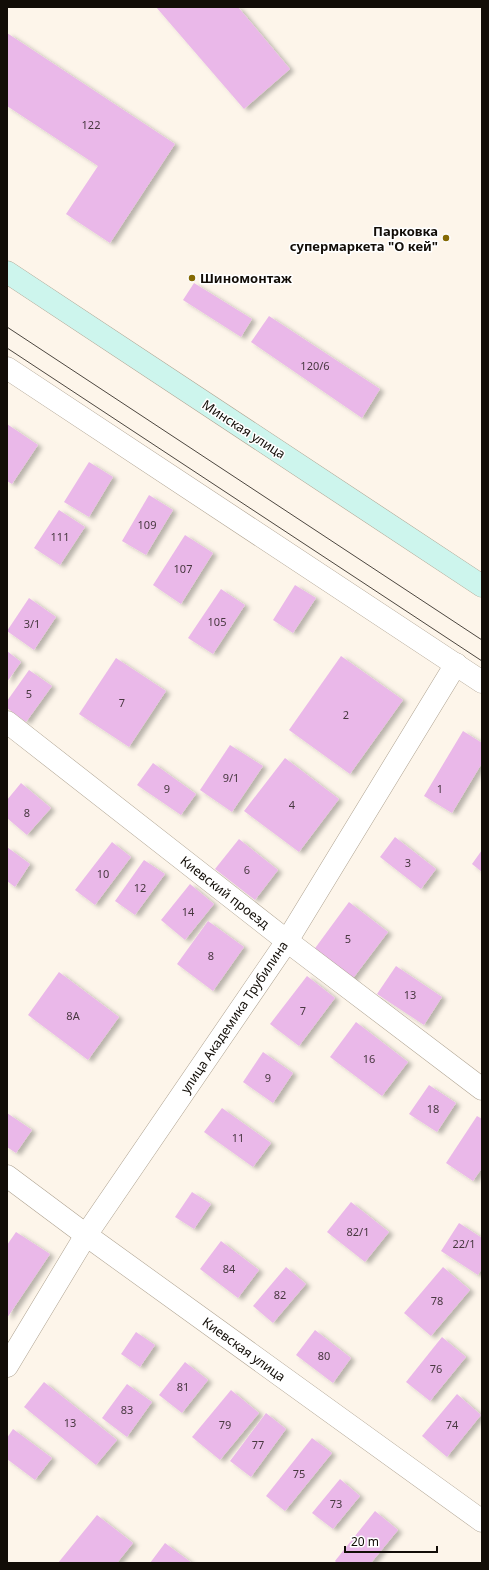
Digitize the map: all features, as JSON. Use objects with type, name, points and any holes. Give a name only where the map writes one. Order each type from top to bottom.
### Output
[{"type":"main road","name":"Минская улица","points":[[7,272],[482,586]]},
{"type":"street","points":[[7,368],[482,682]]},
{"type":"street","name":"улица Академика Трубилина","points":[[7,1366],[86,1235],[287,940],[456,664]]},
{"type":"street","name":"Киевский проезд","points":[[7,722],[287,940],[482,1089]]},
{"type":"street","name":"Киевская улица","points":[[7,1176],[86,1235],[482,1521]]},
{"type":"building","points":[[156,7],[238,7],[290,69],[244,109]]},
{"type":"building","points":[[7,33],[175,144],[110,243],[66,214],[98,166],[7,106]]},
{"type":"building","points":[[194,283],[252,319],[241,337],[183,300]]},
{"type":"building","points":[[269,316],[380,389],[362,418],[251,342]]},
{"type":"building","points":[[7,424],[38,445],[12,484],[7,481]]},
{"type":"building","points":[[89,462],[113,477],[89,517],[64,502]]},
{"type":"building","points":[[149,495],[173,510],[146,555],[122,541]]},
{"type":"building","points":[[59,510],[85,527],[60,565],[34,548]]},
{"type":"building","points":[[185,535],[213,553],[181,604],[153,585]]},
{"type":"building","points":[[295,585],[316,598],[293,633],[273,620]]},
{"type":"building","points":[[221,589],[245,605],[213,654],[188,638]]},
{"type":"building","points":[[29,598],[56,617],[34,650],[7,631]]},
{"type":"building","points":[[7,651],[21,662],[7,682]]},
{"type":"building","points":[[341,656],[403,700],[350,774],[289,730]]},
{"type":"building","points":[[116,658],[166,691],[129,747],[79,714]]},
{"type":"building","points":[[29,670],[52,686],[26,722],[7,708],[7,701]]},
{"type":"building","points":[[463,731],[482,743],[482,763],[452,813],[424,796]]},
{"type":"building","points":[[230,745],[263,766],[232,812],[200,790]]},
{"type":"building","points":[[285,758],[339,799],[299,852],[244,811]]},
{"type":"building","points":[[153,763],[196,794],[181,815],[137,785]]},
{"type":"building","points":[[21,783],[51,808],[27,835],[7,818],[7,800]]},
{"type":"building","points":[[395,837],[436,869],[421,889],[380,857]]},
{"type":"building","points":[[239,839],[278,870],[255,900],[215,869]]},
{"type":"building","points":[[112,842],[131,857],[95,905],[75,890]]},
{"type":"building","points":[[7,847],[30,864],[15,887],[7,881]]},
{"type":"building","points":[[482,850],[482,872],[472,864]]},
{"type":"building","points":[[144,860],[165,874],[135,915],[115,901]]},
{"type":"building","points":[[190,884],[214,904],[185,940],[161,920]]},
{"type":"building","points":[[349,902],[388,932],[351,981],[313,951]]},
{"type":"building","points":[[208,921],[244,947],[213,991],[177,964]]},
{"type":"building","points":[[396,966],[442,997],[424,1025],[377,994]]},
{"type":"building","points":[[59,972],[119,1017],[88,1060],[28,1015]]},
{"type":"building","points":[[307,976],[335,998],[299,1046],[270,1024]]},
{"type":"building","points":[[356,1022],[408,1062],[382,1096],[330,1057]]},
{"type":"building","points":[[263,1052],[293,1073],[273,1103],[243,1082]]},
{"type":"building","points":[[429,1085],[456,1103],[437,1132],[409,1114]]},
{"type":"building","points":[[222,1108],[271,1143],[253,1167],[204,1132]]},
{"type":"building","points":[[7,1113],[32,1130],[16,1153],[7,1147]]},
{"type":"building","points":[[477,1116],[482,1119],[482,1168],[473,1181],[446,1163]]},
{"type":"building","points":[[192,1192],[211,1204],[194,1229],[175,1217]]},
{"type":"building","points":[[351,1202],[389,1232],[365,1262],[327,1232]]},
{"type":"building","points":[[459,1223],[482,1238],[482,1268],[478,1275],[441,1251]]},
{"type":"building","points":[[16,1232],[50,1254],[7,1318],[7,1245]]},
{"type":"building","points":[[221,1241],[259,1270],[238,1298],[200,1269]]},
{"type":"building","points":[[286,1267],[306,1284],[273,1323],[253,1306]]},
{"type":"building","points":[[443,1267],[470,1290],[431,1336],[404,1313]]},
{"type":"building","points":[[315,1330],[351,1358],[333,1383],[296,1355]]},
{"type":"building","points":[[136,1332],[155,1345],[140,1367],[121,1354]]},
{"type":"building","points":[[442,1337],[466,1357],[430,1401],[406,1382]]},
{"type":"building","points":[[185,1362],[208,1380],[182,1413],[159,1395]]},
{"type":"building","points":[[44,1382],[117,1440],[96,1465],[24,1407]]},
{"type":"building","points":[[127,1384],[152,1402],[127,1437],[102,1418]]},
{"type":"building","points":[[231,1390],[259,1413],[220,1460],[192,1437]]},
{"type":"building","points":[[457,1394],[481,1415],[447,1457],[422,1436]]},
{"type":"building","points":[[266,1413],[286,1429],[251,1477],[230,1461]]},
{"type":"building","points":[[13,1429],[52,1458],[35,1480],[7,1459],[7,1438]]},
{"type":"building","points":[[312,1438],[332,1453],[285,1511],[266,1496]]},
{"type":"building","points":[[340,1479],[360,1496],[333,1529],[312,1513]]},
{"type":"building","points":[[375,1511],[398,1530],[371,1563],[337,1563],[335,1561]]},
{"type":"building","points":[[97,1515],[133,1543],[117,1563],[58,1563]]},
{"type":"building","points":[[165,1543],[192,1563],[150,1563]]},
{"type":"tram line","points":[[7,327],[482,640]]},
{"type":"tram line","points":[[7,348],[482,661]]},
{"type":"place","name":"Парковка супермаркета \"О кей\"","points":[[446,238]]},
{"type":"place","name":"Шиномонтаж","points":[[192,278]]}]
